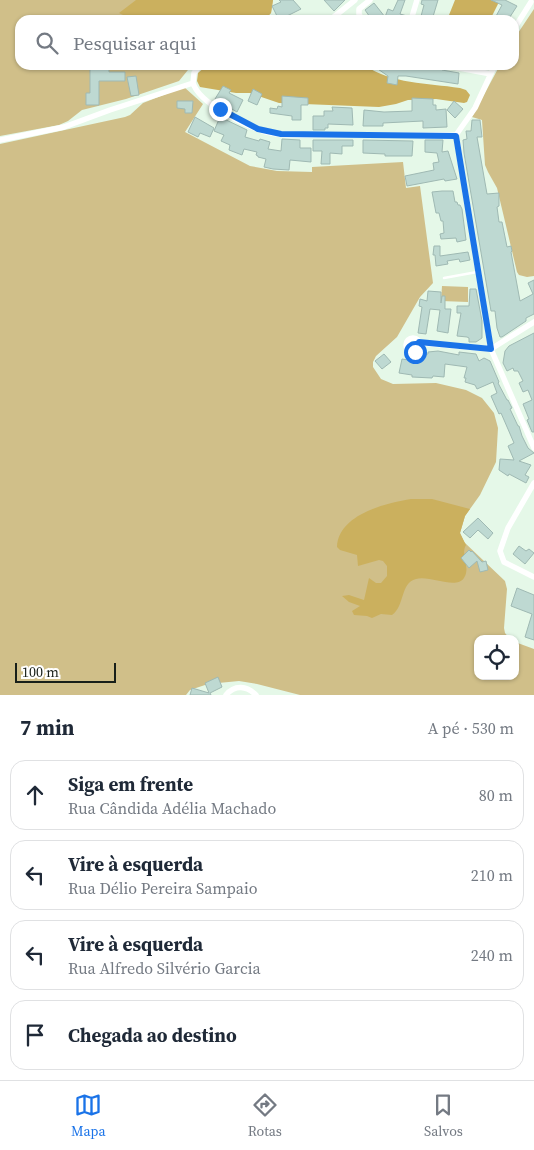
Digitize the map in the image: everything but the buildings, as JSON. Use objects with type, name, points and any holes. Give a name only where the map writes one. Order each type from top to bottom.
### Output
[{"type":"street","points":[[336,15],[355,0]]},
{"type":"street","points":[[360,15],[359,9],[370,0]]},
{"type":"street","points":[[412,15],[417,0]]},
{"type":"street","points":[[519,21],[531,2]]},
{"type":"street","points":[[196,70],[192,83],[198,92],[209,102],[235,118],[267,132],[293,135],[456,136]]},
{"type":"street","points":[[470,70],[491,74]]},
{"type":"street","points":[[493,70],[475,108],[456,136],[491,349],[534,448]]},
{"type":"street","points":[[0,140],[64,127],[192,83]]},
{"type":"street","points":[[419,342],[491,349],[534,322]]},
{"type":"street","points":[[534,483],[508,528],[500,551],[504,562],[534,577]]},
{"type":"street","points":[[226,695],[229,691],[236,688],[250,690],[256,695]]},
{"type":"lane","points":[[444,278],[478,272]]},
{"type":"shaded area","points":[[0,0],[273,0],[269,15],[15,15],[15,70],[188,70],[179,81],[126,99],[82,110],[68,121],[59,125],[0,136]]},
{"type":"shaded area","points":[[136,0],[273,0],[269,15],[123,15],[119,13]]},
{"type":"shaded area","points":[[455,0],[500,0],[492,15],[449,15]]},
{"type":"shaded area","points":[[534,9],[534,276],[527,277],[519,275],[517,272],[497,188],[485,165],[482,120],[472,117],[497,70],[519,70],[519,32]]},
{"type":"shaded area","points":[[201,70],[373,70],[398,79],[460,88],[466,90],[470,95],[467,102],[464,103],[436,99],[408,100],[379,107],[279,103],[250,93],[236,93],[200,87],[197,81],[198,73]]},
{"type":"shaded area","points":[[184,87],[203,104],[185,132],[250,166],[277,171],[312,172],[312,167],[403,162],[406,188],[420,186],[433,283],[420,297],[397,337],[376,356],[373,367],[381,379],[393,384],[436,383],[466,390],[482,398],[494,413],[498,428],[496,462],[480,495],[465,516],[460,533],[464,542],[505,581],[507,589],[504,628],[507,635],[474,635],[474,680],[519,680],[519,643],[534,649],[534,695],[300,695],[239,681],[208,684],[190,690],[186,695],[0,695],[0,144],[125,117],[143,103]]},
{"type":"shaded area","points":[[442,286],[468,287],[468,302],[441,301]]},
{"type":"shaded area","points":[[411,499],[432,499],[470,509],[465,516],[460,533],[466,545],[464,553],[466,574],[464,578],[455,583],[422,578],[411,581],[407,585],[399,606],[392,615],[381,614],[372,618],[354,615],[352,611],[360,606],[349,602],[342,596],[349,595],[364,600],[369,578],[376,583],[381,583],[387,576],[387,566],[383,561],[379,560],[358,566],[357,555],[340,550],[337,547],[339,536],[345,527],[365,512]]},
{"type":"route","points":[[220,109],[258,129],[281,134],[456,136],[491,349],[419,342],[418,349],[415,352]]}]
